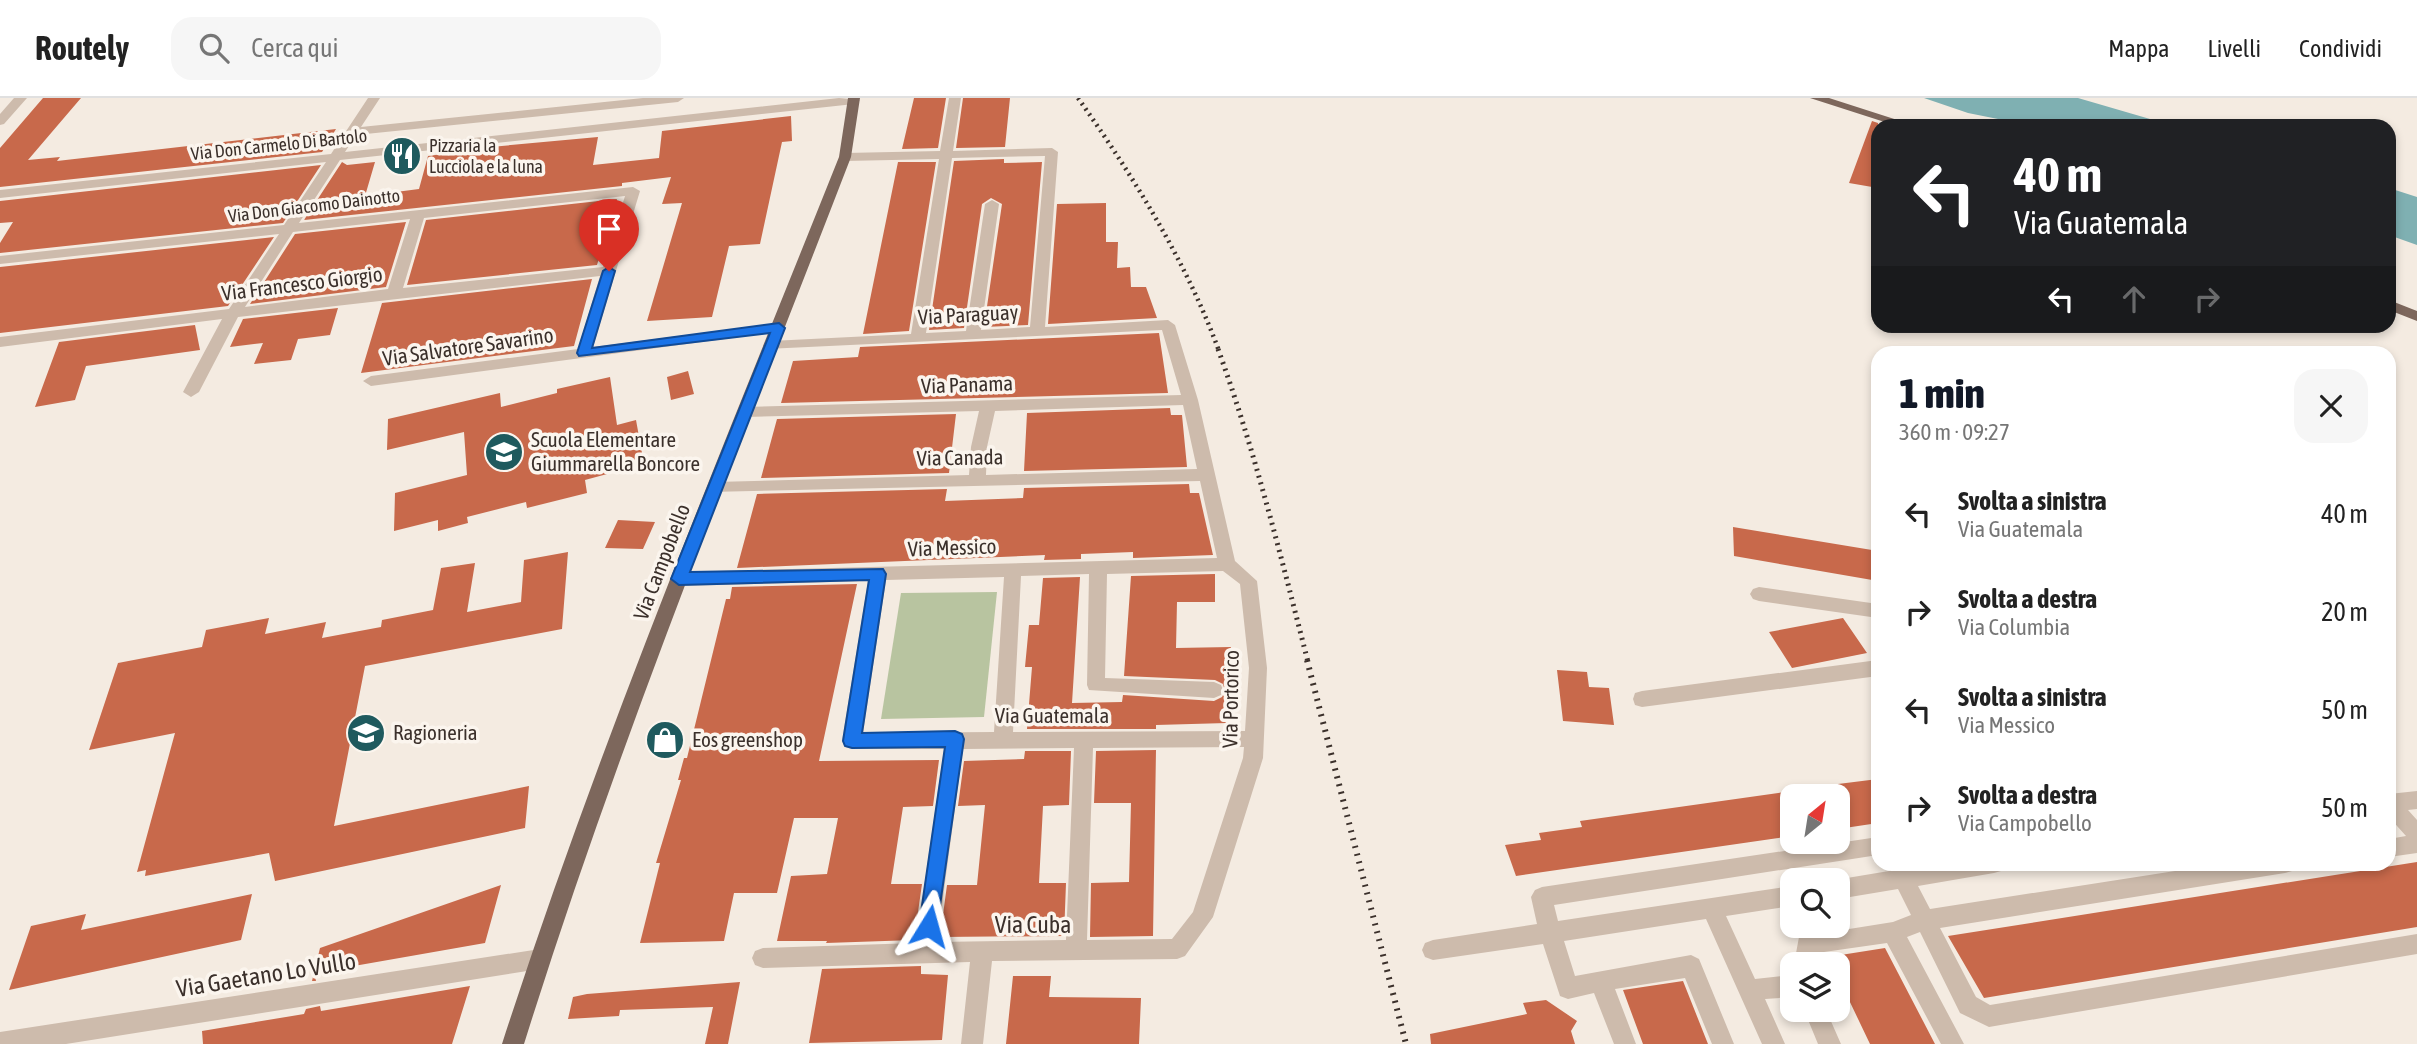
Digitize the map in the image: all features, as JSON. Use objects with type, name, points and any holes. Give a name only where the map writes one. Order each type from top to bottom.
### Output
[{"type":"main road","points":[[1816,98],[1886,119]]},
{"type":"main road","name":"Via Campobello","points":[[513,1044],[540,959],[679,579],[845,157],[854,99]]},
{"type":"main road","points":[[2396,308],[2417,316]]},
{"type":"street","points":[[0,121],[21,98]]},
{"type":"street","points":[[191,392],[222,331],[374,98]]},
{"type":"street","points":[[547,132],[552,111],[560,98]]},
{"type":"street","points":[[353,132],[678,98]]},
{"type":"street","points":[[918,339],[955,98]]},
{"type":"street","name":"Via Don Carmelo Di Bartolo","points":[[0,194],[854,99]]},
{"type":"street","points":[[845,157],[1052,152],[1037,332]]},
{"type":"street","name":"Via Don Giacomo Dainotto","points":[[0,260],[633,191],[609,271]]},
{"type":"street","points":[[973,335],[992,204]]},
{"type":"street","points":[[394,293],[419,213]]},
{"type":"street","points":[[584,353],[609,271]]},
{"type":"street","name":"Via Francesco Giorgio","points":[[0,342],[394,293],[609,271]]},
{"type":"street","name":"Via Paraguay","points":[[771,346],[1168,325]]},
{"type":"street","name":"Via Portorico","points":[[1168,325],[1190,400],[1227,564],[1248,581],[1258,668],[1253,758],[1202,917],[1177,949]]},
{"type":"street","name":"Via Salvatore Savarino","points":[[371,381],[779,328]]},
{"type":"street","name":"Via Panama","points":[[745,412],[1190,400]]},
{"type":"street","points":[[977,481],[979,447],[988,405]]},
{"type":"street","name":"Via Canada","points":[[715,488],[1207,475]]},
{"type":"street","name":"Via Messico","points":[[679,579],[1227,564]]},
{"type":"street","points":[[1098,567],[1096,685],[1214,690]]},
{"type":"street","points":[[1003,739],[1013,569]]},
{"type":"street","name":"Via Guatemala","points":[[878,574],[852,741],[1252,739]]},
{"type":"street","points":[[1759,594],[1871,610]]},
{"type":"street","points":[[1642,699],[1871,669]]},
{"type":"street","points":[[1076,951],[1084,738]]},
{"type":"street","points":[[925,953],[955,739]]},
{"type":"street","points":[[2396,802],[2417,800]]},
{"type":"street","points":[[2396,811],[2417,834]]},
{"type":"street","points":[[2396,847],[2417,844]]},
{"type":"street","points":[[1723,1044],[1691,966],[1568,988],[1542,897],[1871,847]]},
{"type":"street","points":[[1850,887],[1949,871]]},
{"type":"street","points":[[1806,952],[1807,944],[1892,932],[1925,920],[2240,871]]},
{"type":"street","points":[[1904,878],[1968,1005],[1989,1016],[2417,944]]},
{"type":"street","points":[[1433,950],[1780,898]]},
{"type":"street","points":[[1712,909],[1773,1044]]},
{"type":"street","points":[[1892,932],[1953,1044]]},
{"type":"street","name":"Via Cuba","points":[[763,958],[982,951],[1177,949]]},
{"type":"street","points":[[972,1044],[982,951]]},
{"type":"street","name":"Via Gaetano Lo Vullo","points":[[0,1043],[540,959]]},
{"type":"street","points":[[1601,981],[1625,1044]]},
{"type":"street","points":[[1749,990],[1780,987]]},
{"type":"street","points":[[1820,1022],[1830,1044]]},
{"type":"green space","points":[[997,592],[984,717],[881,719],[901,593]]},
{"type":"water","points":[[1924,98],[2078,98],[2150,119],[1998,119],[1968,113]]},
{"type":"water","points":[[2396,190],[2417,197],[2417,245],[2396,238]]},
{"type":"building","points":[[43,98],[81,98],[28,160],[60,157],[57,161],[336,129],[322,152],[0,187],[0,148]]},
{"type":"building","points":[[914,98],[946,98],[938,148],[902,149]]},
{"type":"building","points":[[963,98],[1010,98],[1005,147],[956,148]]},
{"type":"building","points":[[791,116],[792,141],[782,142],[760,244],[729,246],[712,317],[647,321],[682,203],[662,204],[671,177],[622,183],[622,186],[304,220],[342,162],[347,165],[375,162],[365,196],[419,189],[428,156],[458,150],[598,137],[593,165],[659,158],[662,131]]},
{"type":"building","points":[[1871,124],[1871,187],[1849,183]]},
{"type":"building","points":[[1004,159],[1004,163],[1042,162],[1028,325],[984,327],[1002,204],[991,198],[982,204],[964,328],[929,330],[954,161]]},
{"type":"building","points":[[898,162],[936,162],[909,331],[863,334]]},
{"type":"building","points":[[321,165],[283,223],[0,253],[0,243],[13,222],[0,223],[0,201]]},
{"type":"building","points":[[617,199],[597,265],[407,285],[426,220]]},
{"type":"building","points":[[1106,203],[1106,242],[1118,242],[1117,268],[1130,267],[1131,287],[1146,287],[1157,318],[1048,324],[1057,204]]},
{"type":"building","points":[[406,222],[386,287],[250,304],[295,234]]},
{"type":"building","points":[[274,237],[228,306],[0,333],[0,267]]},
{"type":"building","points":[[592,279],[574,346],[361,373],[382,303]]},
{"type":"building","points":[[338,308],[330,335],[298,339],[291,360],[254,364],[263,343],[230,347],[243,319]]},
{"type":"building","points":[[195,325],[200,350],[86,366],[75,400],[35,407],[59,342]]},
{"type":"building","points":[[1159,333],[1168,393],[781,403],[793,361],[858,357],[860,347]]},
{"type":"building","points":[[688,371],[694,394],[671,400],[667,377]]},
{"type":"building","points":[[610,377],[617,425],[636,420],[644,464],[585,480],[587,493],[527,508],[526,502],[467,517],[468,523],[438,531],[438,520],[394,531],[395,493],[467,475],[464,432],[387,450],[388,419],[500,393],[501,407],[557,393],[557,389]]},
{"type":"building","points":[[1170,408],[1171,415],[1182,415],[1187,467],[1024,471],[1027,413]]},
{"type":"building","points":[[956,414],[949,473],[761,478],[777,419]]},
{"type":"building","points":[[1189,484],[1190,493],[1199,493],[1213,555],[1133,558],[1133,552],[1081,554],[1081,559],[1044,560],[1045,555],[737,568],[757,494],[947,489],[945,501],[1023,498],[1024,488]]},
{"type":"building","points":[[618,520],[655,522],[643,549],[605,548]]},
{"type":"building","points":[[1733,527],[1871,550],[1871,580],[1734,556]]},
{"type":"building","points":[[568,552],[562,629],[365,666],[334,826],[529,786],[525,828],[275,881],[269,853],[145,876],[146,870],[137,872],[175,733],[89,750],[118,663],[202,647],[206,630],[269,618],[265,634],[326,622],[322,638],[381,627],[382,620],[433,610],[441,568],[475,563],[467,612],[521,602],[524,560]]},
{"type":"building","points":[[1215,574],[1215,602],[1177,602],[1176,648],[1231,647],[1229,679],[1225,679],[1227,723],[1156,725],[1156,729],[1027,729],[1032,667],[1025,667],[1029,625],[1039,625],[1043,578],[1080,577],[1072,703],[1122,702],[1123,695],[1214,701],[1222,697],[1225,691],[1223,684],[1215,680],[1124,676],[1131,576]]},
{"type":"building","points":[[857,584],[819,761],[939,760],[933,806],[903,807],[891,884],[922,884],[914,940],[826,943],[827,941],[777,941],[791,876],[827,874],[838,818],[794,818],[777,893],[734,893],[724,941],[640,943],[660,863],[656,863],[681,780],[678,780],[684,758],[687,758],[726,599],[730,599],[732,587]]},
{"type":"building","points":[[1843,618],[1867,653],[1792,668],[1769,632]]},
{"type":"building","points":[[1557,670],[1587,672],[1589,687],[1609,688],[1614,725],[1563,721]]},
{"type":"building","points":[[1156,750],[1153,936],[1090,937],[1091,883],[1129,882],[1131,803],[1094,803],[1096,751]]},
{"type":"building","points":[[1025,751],[1071,751],[1069,805],[1043,806],[1039,883],[1066,883],[1064,936],[940,937],[947,885],[977,885],[985,805],[958,806],[964,761],[1024,759]]},
{"type":"building","points":[[1871,780],[1871,824],[1850,827],[1850,784],[1838,784]]},
{"type":"building","points":[[1780,793],[1780,838],[1516,876],[1505,845],[1541,840],[1539,833],[1582,827],[1580,821]]},
{"type":"building","points":[[2417,862],[2417,927],[1984,998],[1948,936],[2360,871],[2396,871],[2396,865]]},
{"type":"building","points":[[501,885],[485,943],[314,973],[316,981],[312,981],[320,948]]},
{"type":"building","points":[[252,894],[241,940],[9,990],[31,926],[86,914],[81,930]]},
{"type":"building","points":[[1885,948],[1935,1044],[1870,1044],[1850,1002],[1850,954]]},
{"type":"building","points":[[921,966],[921,974],[948,975],[942,1040],[809,1043],[822,969]]},
{"type":"building","points":[[1013,976],[1051,976],[1049,997],[1141,998],[1139,1044],[1006,1044]]},
{"type":"building","points":[[1683,981],[1708,1044],[1643,1044],[1623,990]]},
{"type":"building","points":[[740,982],[728,1044],[705,1044],[713,1007],[620,1010],[619,1016],[568,1019],[573,997]]},
{"type":"building","points":[[470,986],[452,1044],[203,1044],[202,1031],[304,1014],[306,1009],[320,1006],[321,1011]]},
{"type":"building","points":[[1546,1000],[1577,1021],[1571,1031],[1575,1044],[1431,1044],[1430,1034],[1527,1014],[1523,1003]]},
{"type":"railway","points":[[1078,98],[1157,220],[1191,284],[1219,351]]},
{"type":"railway","points":[[1218,349],[1256,465],[1308,662]]},
{"type":"railway","points":[[1307,660],[1406,1044]]},
{"type":"place","name":"Pizzaria la Lucciola e la luna","points":[[402,156]]},
{"type":"place","name":"Scuola Elementare Giummarella Boncore","points":[[504,452]]},
{"type":"place","name":"Ragioneria","points":[[366,733]]},
{"type":"place","name":"Eos greenshop","points":[[665,740]]},
{"type":"route","points":[[609,271],[584,353],[779,328],[679,579],[878,574],[852,741],[955,739],[929,926]]}]
